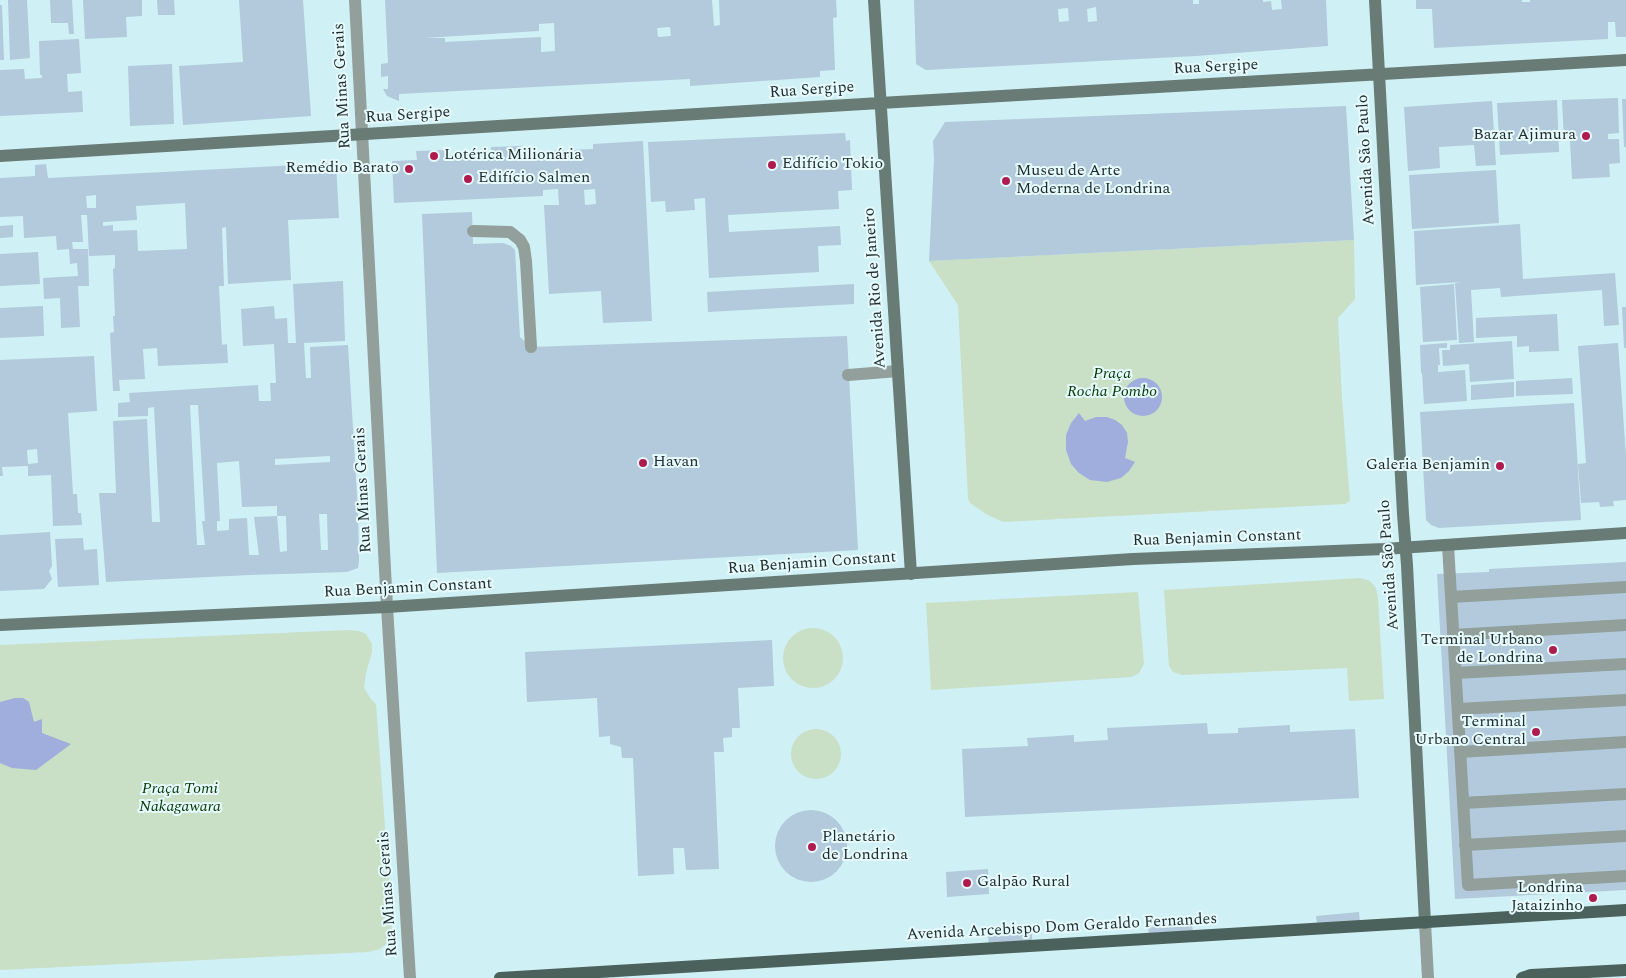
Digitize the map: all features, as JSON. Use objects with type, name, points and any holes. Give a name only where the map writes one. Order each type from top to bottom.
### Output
[{"type":"main road","name":"Avenida Arcebispo Dom Geraldo Fernandes","points":[[500,978],[1626,910]]},
{"type":"main road","points":[[1522,978],[1531,975],[1626,970]]},
{"type":"street","name":"Rua Minas Gerais","points":[[355,0],[387,607],[410,978]]},
{"type":"street","name":"Avenida Rio de Janeiro","points":[[874,0],[911,574]]},
{"type":"street","name":"Avenida São Paulo","points":[[1375,0],[1428,978]]},
{"type":"street","name":"Rua Sergipe","points":[[0,156],[1626,60]]},
{"type":"street","points":[[473,231],[499,230],[510,232],[520,240],[524,248],[526,261],[531,347]]},
{"type":"street","points":[[848,375],[898,371]]},
{"type":"street","name":"Rua Benjamin Constant","points":[[0,625],[387,607],[1133,559],[1448,545],[1626,533]]},
{"type":"street","points":[[1448,545],[1468,885],[1626,876]]},
{"type":"street","points":[[1451,597],[1626,587]]},
{"type":"street","points":[[1453,635],[1626,625]]},
{"type":"street","points":[[1456,674],[1626,664]]},
{"type":"street","points":[[1458,709],[1626,700]]},
{"type":"street","points":[[1460,752],[1626,742]]},
{"type":"street","points":[[1463,803],[1626,794]]},
{"type":"street","points":[[1466,845],[1626,836]]},
{"type":"green space","name":"Praça Rocha Pombo","points":[[1354,240],[1355,299],[1338,318],[1350,501],[1345,504],[1003,522],[986,514],[970,503],[968,498],[958,305],[929,261]]},
{"type":"green space","points":[[1360,578],[1370,581],[1376,588],[1378,598],[1384,699],[1349,701],[1347,668],[1182,675],[1173,672],[1169,666],[1164,590]]},
{"type":"green space","points":[[1138,592],[1144,664],[1139,673],[1132,677],[931,690],[926,603]]},
{"type":"green space","points":[[807,628],[819,628],[830,633],[838,641],[843,652],[841,670],[830,683],[819,688],[807,688],[796,683],[788,675],[783,664],[783,652],[788,641],[796,633]]},
{"type":"green space","name":"Praça Tomi Nakagawara","points":[[348,630],[366,634],[372,644],[364,688],[376,704],[392,922],[391,938],[387,943],[380,949],[368,952],[0,970],[0,645]]},
{"type":"green space","points":[[816,729],[825,731],[836,740],[841,754],[839,763],[830,774],[816,779],[807,777],[796,768],[791,754],[793,745],[802,734]]},
{"type":"water","points":[[1143,378],[1156,384],[1162,397],[1156,410],[1143,416],[1130,410],[1124,397],[1130,384]]},
{"type":"water","points":[[1079,413],[1085,421],[1096,417],[1107,417],[1122,425],[1127,433],[1128,442],[1125,458],[1135,462],[1121,478],[1107,482],[1090,480],[1079,473],[1071,464],[1066,450],[1066,435],[1071,423]]},
{"type":"water","points":[[23,698],[29,702],[34,722],[42,719],[42,733],[71,744],[36,770],[12,768],[0,763],[0,702]]},
{"type":"building","points":[[8,0],[27,0],[30,58],[10,60]]},
{"type":"building","points":[[50,0],[72,0],[74,34],[69,34],[68,23],[51,23]]},
{"type":"building","points":[[83,0],[142,0],[142,16],[126,17],[127,37],[85,39]]},
{"type":"building","points":[[157,0],[174,0],[175,15],[158,15]]},
{"type":"building","points":[[239,0],[303,0],[311,116],[183,125],[179,66],[243,62]]},
{"type":"building","points":[[385,0],[712,0],[714,26],[720,25],[719,0],[836,0],[837,17],[833,18],[835,70],[820,71],[820,77],[690,86],[690,79],[399,94],[399,101],[387,96],[383,89],[388,89],[388,76],[381,77],[381,64],[388,63]],"holes":[[[554,23],[555,51],[541,52],[541,37],[445,42],[445,38],[424,38],[539,31],[539,24]],[[670,27],[671,36],[658,37],[657,28]]]},
{"type":"building","points":[[914,0],[1193,0],[1193,4],[1199,4],[1199,0],[1263,0],[1263,2],[1271,1],[1272,10],[1282,9],[1281,0],[1326,0],[1328,46],[1196,56],[926,70],[916,64]],"holes":[[[1096,7],[1097,21],[1088,22],[1087,9]],[[1068,8],[1069,21],[1059,22],[1058,9]]]},
{"type":"building","points":[[1416,0],[1522,0],[1522,2],[1530,2],[1530,0],[1626,0],[1626,37],[1616,37],[1615,22],[1608,22],[1608,39],[1434,48],[1432,9],[1416,9]]},
{"type":"building","points":[[0,5],[2,5],[4,60],[0,60]]},
{"type":"building","points":[[79,39],[81,73],[67,74],[68,92],[82,91],[83,112],[0,116],[0,70],[24,69],[25,79],[42,78],[42,75],[40,75],[39,41]]},
{"type":"building","points":[[172,64],[174,124],[130,126],[128,66]]},
{"type":"building","name":"Bazar Ajimura","points":[[1618,98],[1619,133],[1608,134],[1608,139],[1619,139],[1620,163],[1609,164],[1610,177],[1572,179],[1570,140],[1564,140],[1562,100]]},
{"type":"building","points":[[1622,99],[1626,99],[1626,147],[1624,147]]},
{"type":"building","points":[[1557,100],[1559,152],[1500,155],[1497,103]]},
{"type":"building","points":[[1492,101],[1496,165],[1476,166],[1474,145],[1439,147],[1440,168],[1408,171],[1404,107]]},
{"type":"building","points":[[1346,106],[1354,240],[929,261],[934,159],[933,141],[945,122]]},
{"type":"building","points":[[845,133],[846,141],[850,140],[852,190],[838,191],[839,209],[728,215],[729,232],[840,226],[841,245],[818,246],[819,272],[709,278],[705,198],[694,199],[695,210],[666,212],[665,201],[651,202],[648,142]]},
{"type":"building","points":[[643,141],[652,321],[603,323],[601,291],[549,294],[544,205],[559,205],[558,189],[543,190],[543,196],[394,203],[392,161],[417,160],[416,151],[447,150],[447,155],[491,153],[491,147],[521,146],[522,152],[593,149],[593,144]],"holes":[[[595,189],[596,204],[585,205],[584,190]]]},
{"type":"building","points":[[336,163],[339,218],[288,220],[291,280],[228,284],[226,227],[222,228],[224,286],[219,286],[222,345],[227,344],[228,363],[158,366],[157,348],[143,349],[145,379],[119,380],[120,391],[113,391],[110,333],[114,332],[113,269],[115,268],[115,255],[89,256],[87,215],[81,215],[83,242],[72,242],[73,249],[88,249],[89,286],[78,286],[80,327],[61,328],[60,298],[44,299],[43,278],[78,276],[77,263],[70,264],[69,249],[57,250],[56,236],[24,238],[23,216],[0,217],[0,178],[35,176],[35,165],[46,164],[48,178]],"holes":[[[96,195],[96,208],[87,208],[86,196]],[[185,203],[187,249],[138,251],[137,230],[113,231],[113,225],[103,226],[103,222],[137,220],[136,206]]]},
{"type":"building","points":[[1496,170],[1499,223],[1412,229],[1409,175]]},
{"type":"building","name":"Havan","points":[[472,212],[473,244],[503,243],[515,250],[520,337],[531,347],[847,336],[858,550],[437,573],[422,214]]},
{"type":"building","points":[[1520,224],[1523,279],[1615,273],[1619,325],[1604,326],[1602,290],[1501,297],[1500,288],[1471,290],[1474,342],[1459,343],[1455,283],[1461,282],[1416,285],[1414,231]]},
{"type":"building","points":[[13,225],[13,237],[0,238],[0,226]]},
{"type":"building","points":[[38,252],[40,284],[0,286],[0,254]]},
{"type":"building","points":[[343,281],[345,341],[304,343],[306,378],[311,378],[310,347],[348,345],[358,512],[358,568],[347,572],[106,582],[99,493],[116,493],[113,421],[147,419],[152,522],[160,522],[154,407],[148,408],[148,416],[118,417],[118,403],[130,402],[129,393],[258,385],[259,401],[271,401],[270,383],[276,383],[274,344],[243,346],[241,309],[274,306],[275,319],[287,318],[288,343],[296,343],[293,284]],"holes":[[[190,405],[198,405],[205,521],[202,521],[205,545],[197,545]],[[330,456],[330,462],[275,465],[275,459]],[[239,461],[242,507],[277,506],[277,516],[254,517],[259,555],[249,555],[247,518],[229,519],[229,530],[217,531],[217,521],[220,521],[217,463]],[[319,514],[327,514],[328,550],[321,550]],[[277,516],[286,516],[287,551],[280,552]]]},
{"type":"building","points":[[854,284],[854,304],[708,312],[707,292]]},
{"type":"building","points":[[1454,284],[1457,340],[1423,342],[1420,287]]},
{"type":"building","points":[[43,306],[44,336],[0,338],[0,308]]},
{"type":"building","points":[[1622,307],[1626,307],[1626,348],[1624,348]]},
{"type":"building","points":[[1557,314],[1559,351],[1529,352],[1529,346],[1517,347],[1517,336],[1476,338],[1476,318]]},
{"type":"building","points":[[1512,341],[1514,379],[1470,382],[1469,364],[1443,366],[1442,350],[1450,350],[1450,345]]},
{"type":"building","points":[[1447,343],[1447,348],[1439,348],[1440,365],[1438,365],[1438,372],[1465,370],[1467,401],[1424,404],[1422,373],[1431,372],[1421,373],[1420,345]]},
{"type":"building","points":[[1618,343],[1626,456],[1626,500],[1613,501],[1614,506],[1600,507],[1599,502],[1581,503],[1578,464],[1586,463],[1578,346]]},
{"type":"building","points":[[94,356],[97,411],[68,413],[73,494],[77,494],[78,513],[81,513],[82,525],[53,526],[51,475],[28,476],[28,466],[2,467],[3,476],[0,476],[0,360]],"holes":[[[37,449],[38,463],[28,464],[27,450]]]},
{"type":"building","points":[[1572,378],[1573,394],[1516,396],[1516,381]]},
{"type":"building","points":[[1514,382],[1514,397],[1471,400],[1471,385]]},
{"type":"building","name":"Galeria Benjamin","points":[[1574,403],[1581,520],[1439,528],[1431,525],[1426,520],[1420,412]]},
{"type":"building","points":[[50,532],[52,566],[49,571],[52,579],[44,589],[0,591],[0,535]]},
{"type":"building","points":[[83,538],[84,550],[97,549],[99,585],[58,587],[55,539]]},
{"type":"building","name":"Terminal Urbano Central","points":[[1626,562],[1626,890],[1455,899],[1437,574],[1489,572],[1489,569]]},
{"type":"building","points":[[772,640],[774,686],[738,688],[740,728],[732,728],[732,737],[723,738],[724,752],[714,752],[719,869],[686,870],[684,848],[673,848],[674,874],[638,876],[633,758],[622,758],[621,747],[610,744],[610,736],[599,737],[597,698],[527,702],[525,652]]},
{"type":"building","points":[[1207,723],[1208,734],[1238,733],[1238,728],[1290,725],[1290,732],[1355,729],[1359,798],[965,817],[962,749],[1028,746],[1027,738],[1074,735],[1074,742],[1108,740],[1107,728]]},
{"type":"building","points":[[811,810],[831,816],[841,826],[847,846],[841,866],[831,876],[811,882],[791,876],[781,866],[775,846],[781,826],[791,816]]},
{"type":"building","name":"Galpão Rural","points":[[988,869],[989,894],[947,897],[946,872]]},
{"type":"building","points":[[1359,912],[1360,922],[1317,925],[1316,916]]},
{"type":"building","points":[[1192,924],[1193,933],[1149,936],[1148,927]]},
{"type":"building","points":[[1032,934],[1032,943],[989,945],[988,936]]},
{"type":"place","name":"Bazar Ajimura","points":[[1586,136]]},
{"type":"place","name":"Lotérica Milionária","points":[[434,156]]},
{"type":"place","name":"Edifício Tokio","points":[[772,165]]},
{"type":"place","name":"Remédio Barato","points":[[409,169]]},
{"type":"place","name":"Edifício Salmen","points":[[468,179]]},
{"type":"place","name":"Museu de Arte Moderna de Londrina","points":[[1006,181]]},
{"type":"place","name":"Havan","points":[[643,463]]},
{"type":"place","name":"Galeria Benjamin","points":[[1500,466]]},
{"type":"place","name":"Terminal Urbano de Londrina","points":[[1553,650]]},
{"type":"place","name":"Terminal Urbano Central","points":[[1536,732]]},
{"type":"place","name":"Planetário de Londrina","points":[[812,847]]},
{"type":"place","name":"Galpão Rural","points":[[967,883]]},
{"type":"place","name":"Londrina Jataizinho","points":[[1593,898]]}]
